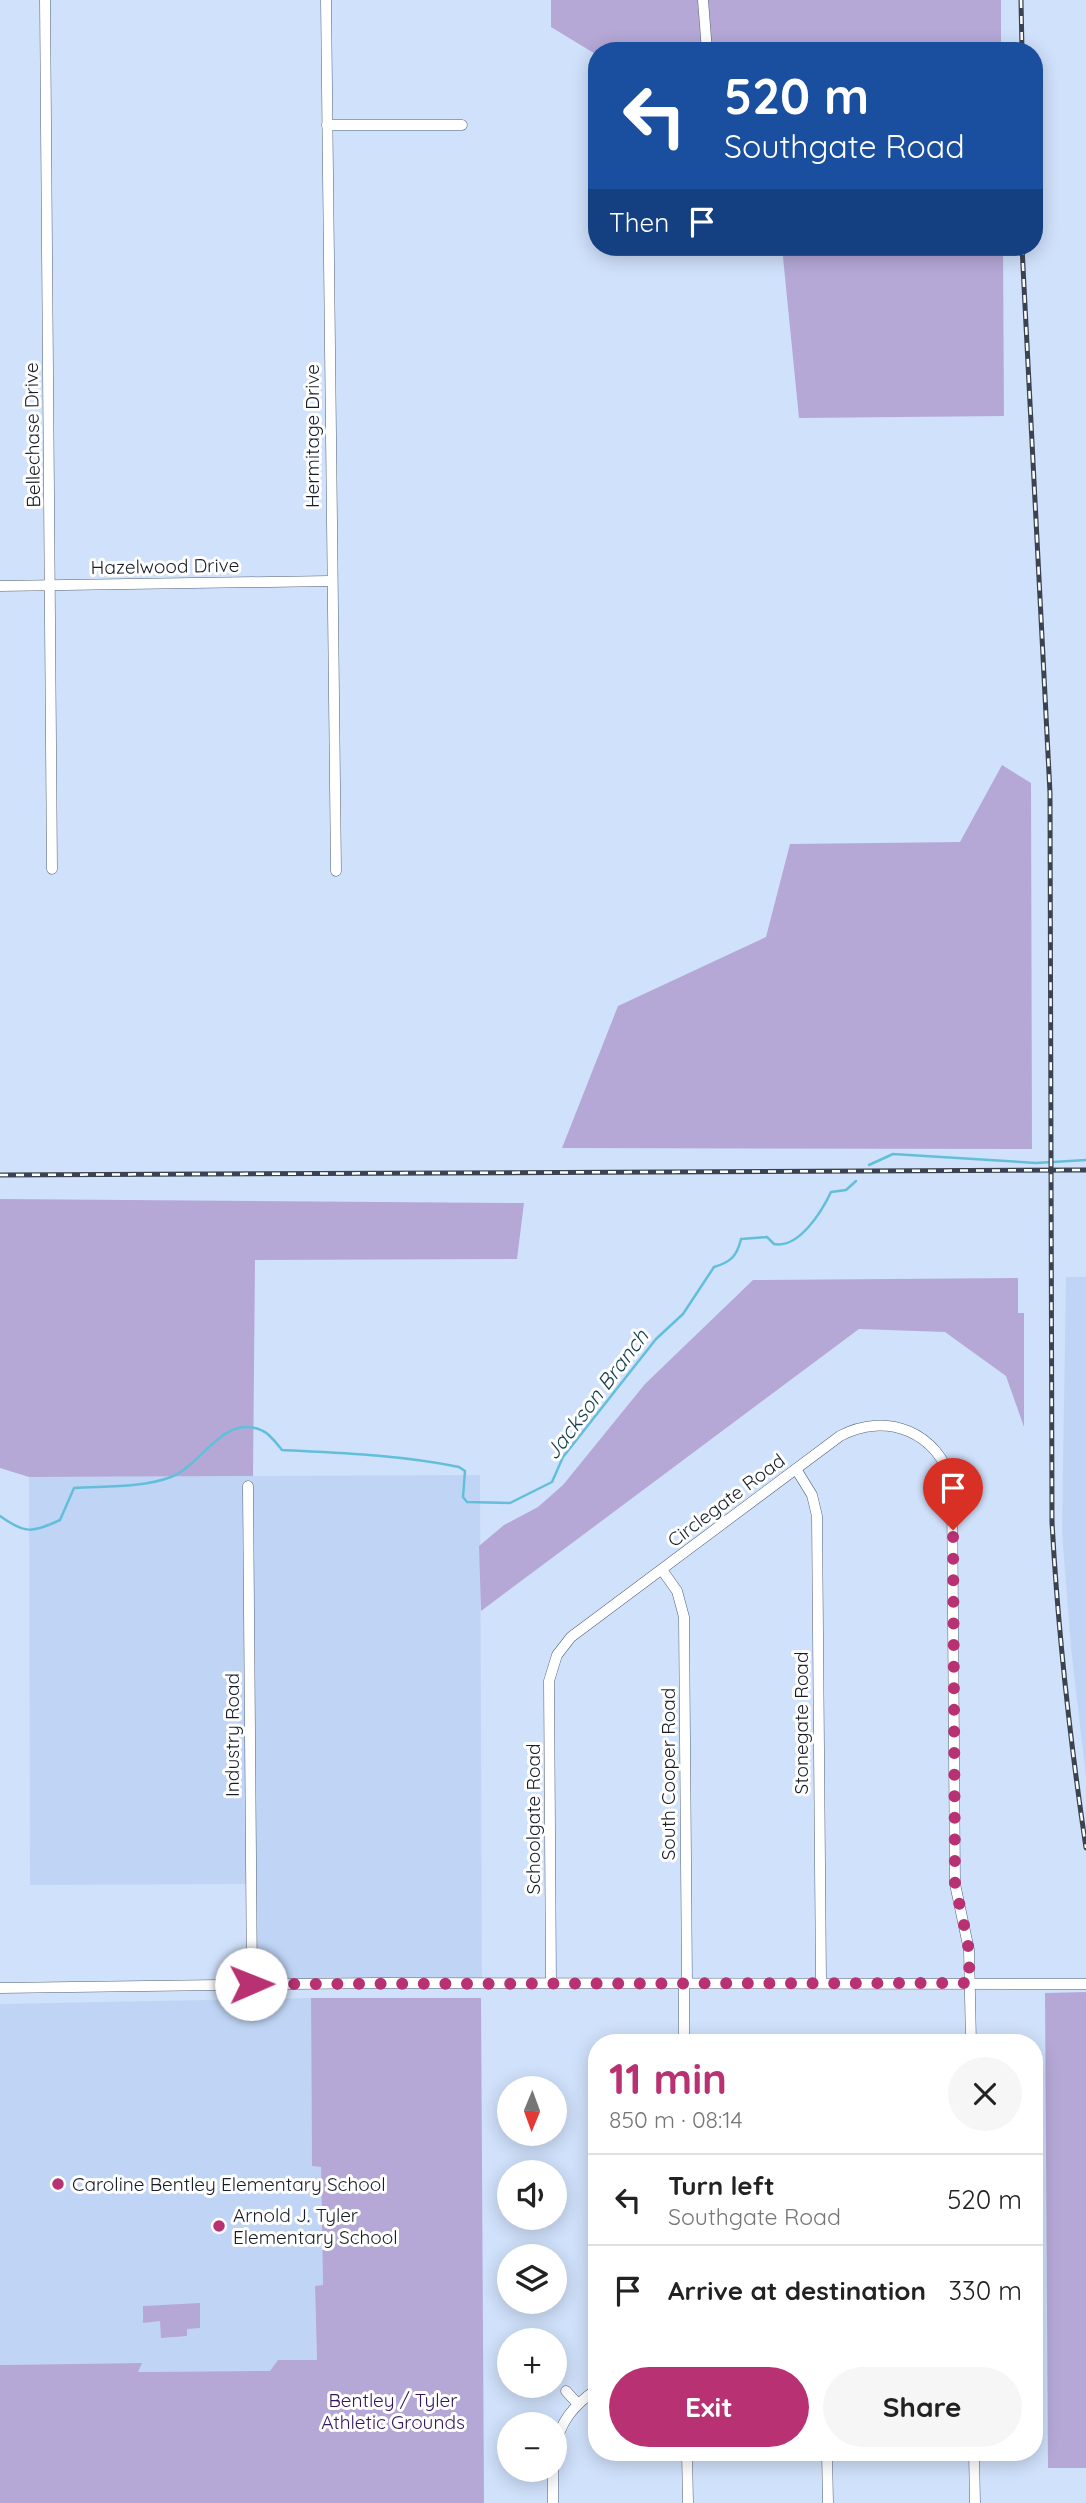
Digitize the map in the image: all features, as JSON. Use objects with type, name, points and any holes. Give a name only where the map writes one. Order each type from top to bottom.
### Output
[{"type":"street","name":"Bellechase Drive","points":[[45,0],[52,869]]},
{"type":"street","name":"Hermitage Drive","points":[[326,0],[330,581],[336,871]]},
{"type":"street","points":[[703,0],[706,42]]},
{"type":"street","points":[[327,125],[461,125]]},
{"type":"street","name":"Hazelwood Drive","points":[[0,586],[330,581]]},
{"type":"street","name":"Circlegate Road","points":[[556,1655],[571,1637],[840,1436],[866,1426],[902,1428],[932,1446],[947,1469],[953,1492],[955,1884],[968,1943],[970,1983]]},
{"type":"street","name":"Stonegate Road","points":[[796,1469],[812,1495],[817,1516],[821,1982]]},
{"type":"street","name":"Industry Road","points":[[248,1486],[251,1984]]},
{"type":"street","name":"South Cooper Road","points":[[662,1570],[677,1591],[684,1618],[684,2034]]},
{"type":"street","name":"Schoolgate Road","points":[[551,1983],[549,1681],[556,1655]]},
{"type":"street","points":[[970,1983],[971,2034]]},
{"type":"street","points":[[0,1988],[251,1984],[1086,1984]]},
{"type":"street","points":[[567,2392],[577,2403]]},
{"type":"street","points":[[567,2418],[577,2403],[588,2395]]},
{"type":"street","points":[[687,2461],[688,2503]]},
{"type":"street","points":[[827,2461],[828,2503]]},
{"type":"street","points":[[974,2461],[975,2503]]},
{"type":"street","points":[[553,2482],[553,2503]]},
{"type":"shaded area","points":[[1066,1277],[1086,1277],[1086,1778],[1071,1648],[1062,1531]]},
{"type":"shaded area","points":[[480,1475],[482,1979],[255,1981],[254,1884],[30,1885],[29,1477]]},
{"type":"shaded area","name":"Arnold J. Tyler Elementary School","points":[[311,1998],[312,2166],[321,2166],[323,2286],[315,2286],[317,2361],[278,2361],[270,2371],[137,2372],[141,2363],[0,2365],[0,2004]]},
{"type":"green space","points":[[551,0],[1001,0],[1001,42],[588,42],[588,50],[551,27]]},
{"type":"green space","points":[[783,256],[1003,256],[1004,416],[799,418]]},
{"type":"green space","points":[[1002,765],[1031,783],[1032,1149],[562,1148],[618,1006],[766,937],[790,844],[960,842]]},
{"type":"green space","points":[[0,1199],[524,1203],[517,1259],[255,1260],[253,1476],[29,1477],[0,1468]]},
{"type":"green space","points":[[1018,1278],[1018,1313],[1024,1313],[1024,1427],[1006,1376],[945,1332],[859,1329],[481,1611],[479,1546],[504,1525],[538,1507],[563,1485],[645,1384],[753,1280]]},
{"type":"green space","points":[[1086,1992],[1086,2468],[1048,2468],[1045,1993]]},
{"type":"green space","name":"Bentley / Tyler Athletic Grounds","points":[[311,1998],[481,1998],[484,2503],[0,2503],[0,2365],[142,2363],[138,2372],[270,2371],[278,2360],[317,2360],[315,2286],[323,2285],[321,2167],[312,2166]]},
{"type":"green space","points":[[200,2303],[200,2328],[187,2329],[187,2336],[161,2338],[160,2321],[143,2323],[143,2306]]},
{"type":"waterway","name":"Jackson Branch","points":[[869,1165],[893,1154],[1036,1163],[1086,1160]]},
{"type":"waterway","name":"Jackson Branch","points":[[0,1516],[23,1529],[42,1527],[60,1520],[74,1488],[160,1481],[182,1471],[225,1434],[249,1427],[266,1432],[282,1450],[393,1457],[459,1467],[465,1471],[463,1497],[467,1502],[510,1503],[552,1482],[563,1457],[656,1339],[683,1314],[714,1267],[732,1258],[741,1239],[767,1237],[774,1244],[792,1241],[816,1218],[831,1192],[846,1190],[856,1181]]},
{"type":"railway","points":[[1021,0],[1022,42]]},
{"type":"railway","points":[[1022,256],[1050,793],[1052,1522],[1065,1686],[1086,1848]]},
{"type":"railway","points":[[0,1175],[1086,1170]]},
{"type":"place","name":"Caroline Bentley Elementary School","points":[[58,2184]]},
{"type":"place","name":"Arnold J. Tyler Elementary School","points":[[219,2226]]},
{"type":"route","points":[[251,1984],[970,1983],[967,1936],[959,1912],[955,1884],[953,1530]]}]
